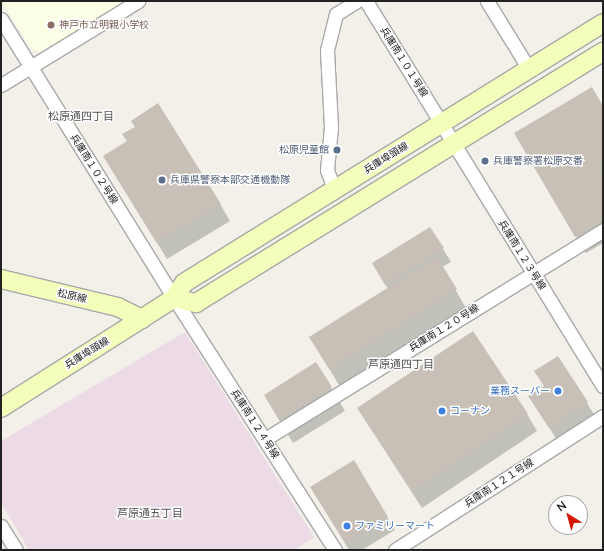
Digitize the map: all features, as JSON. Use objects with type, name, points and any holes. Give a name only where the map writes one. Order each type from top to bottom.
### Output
[{"type":"main road","name":"兵庫埠頭線","points":[[1,408],[174,298],[184,283],[335,191],[603,22]]},
{"type":"main road","points":[[174,298],[196,303],[603,52]]},
{"type":"main road","points":[[298,214],[311,233]]},
{"type":"main road","name":"松原線","points":[[1,280],[118,307],[142,319]]},
{"type":"street","points":[[1,85],[138,1]]},
{"type":"street","points":[[335,191],[327,170],[331,127],[327,50],[336,14],[357,1]]},
{"type":"street","name":"兵庫南１０１号線","points":[[366,1],[442,124]]},
{"type":"street","points":[[487,1],[529,68]]},
{"type":"street","name":"兵庫南１０２号線","points":[[1,19],[174,298]]},
{"type":"street","name":"兵庫南１２３号線","points":[[442,124],[603,386]]},
{"type":"street","name":"兵庫南１２０号線","points":[[265,439],[603,230]]},
{"type":"street","name":"兵庫南１２４号線","points":[[174,298],[335,550]]},
{"type":"street","name":"兵庫南１２１号線","points":[[395,550],[603,416]]},
{"type":"street","points":[[1,526],[16,550]]},
{"type":"shaded area","name":"神戸市立明親小学校","points":[[1,1],[125,1],[41,52],[32,50]]},
{"type":"shaded area","points":[[185,332],[314,537],[294,550],[29,550],[1,503],[1,441]]},
{"type":"building","points":[[592,87],[603,106],[603,161],[597,164],[603,175],[603,220],[575,237],[514,133]]},
{"type":"building","name":"兵庫県警察本部交通機動隊","points":[[158,103],[221,204],[156,242],[103,156],[127,141],[122,134],[135,127],[131,121]]},
{"type":"building","points":[[430,227],[444,248],[385,285],[372,263]]},
{"type":"building","points":[[437,257],[457,289],[329,369],[309,337]]},
{"type":"building","name":"コーナン","points":[[473,331],[528,414],[412,491],[357,408]]},
{"type":"building","name":"業務スーパー","points":[[558,356],[588,402],[549,428],[528,396],[544,386],[534,371]]},
{"type":"building","points":[[316,362],[332,387],[279,420],[264,395]]},
{"type":"building","points":[[354,460],[388,517],[345,543],[310,487]]},
{"type":"place","name":"神戸市立明親小学校","points":[[51,25]]},
{"type":"place","name":"松原児童館","points":[[337,150]]},
{"type":"place","name":"兵庫警察署松原交番","points":[[485,161]]},
{"type":"place","name":"兵庫県警察本部交通機動隊","points":[[162,180]]},
{"type":"place","name":"業務スーパー","points":[[558,391]]},
{"type":"place","name":"コーナン","points":[[442,411]]},
{"type":"place","name":"ファミリーマート","points":[[347,526]]},
{"type":"district","name":"松原通四丁目","points":[[81,116]]},
{"type":"district","name":"芦原通四丁目","points":[[401,364]]},
{"type":"district","name":"芦原通五丁目","points":[[150,513]]}]
